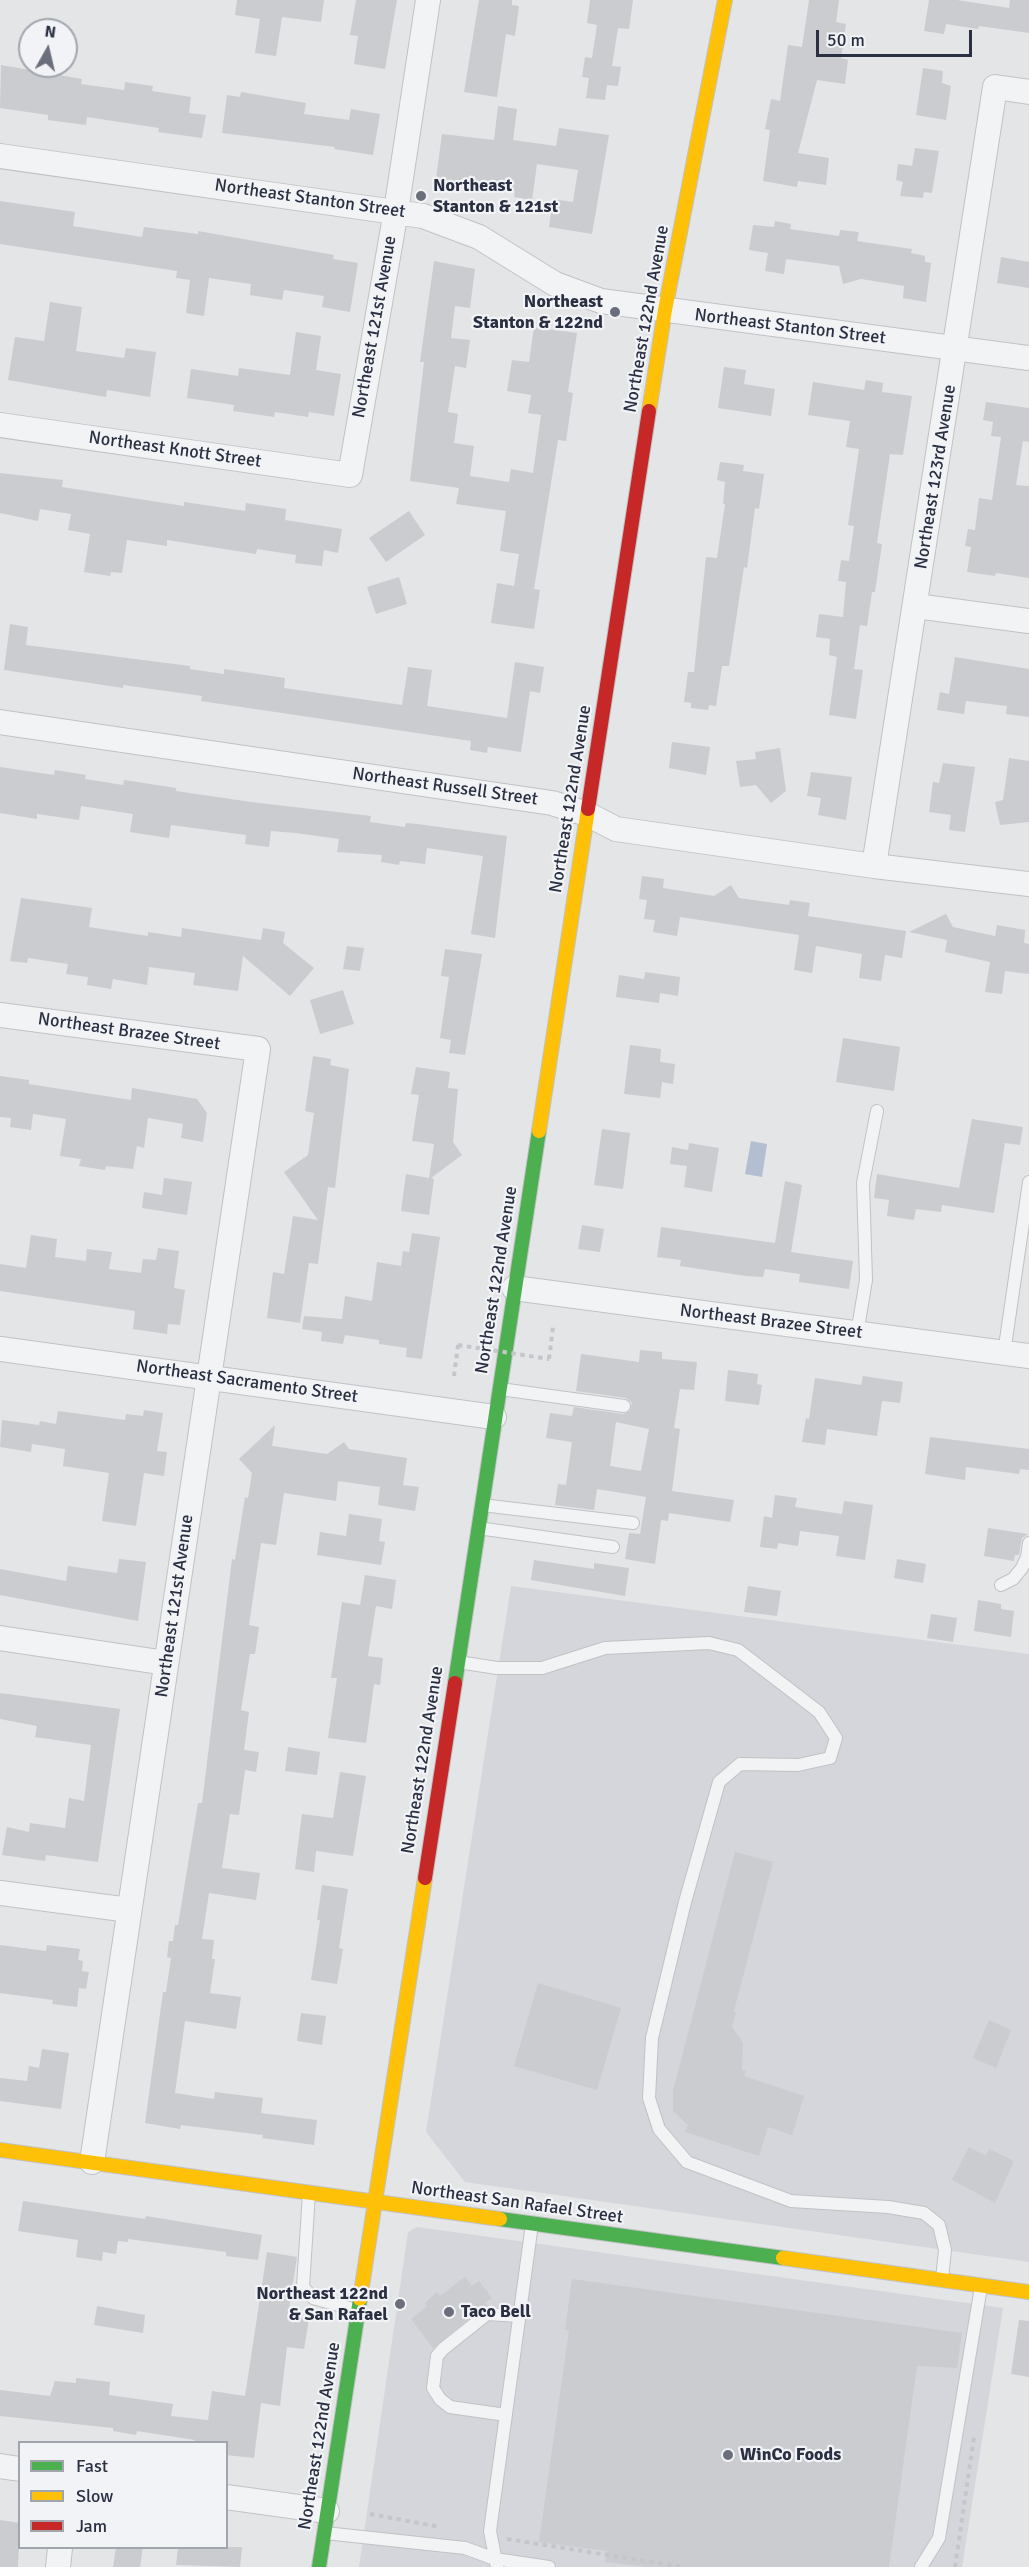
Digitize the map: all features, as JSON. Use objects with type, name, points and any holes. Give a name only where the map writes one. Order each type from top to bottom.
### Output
[{"type":"main road","name":"Northeast 122nd Avenue","points":[[319,2567],[664,310],[725,0]]},
{"type":"main road","name":"Northeast San Rafael Street","points":[[0,2150],[1029,2292]]},
{"type":"street","name":"Northeast 121st Avenue","points":[[350,475],[396,211],[429,0]]},
{"type":"street","name":"Northeast 123rd Avenue","points":[[874,866],[995,87],[1029,92]]},
{"type":"street","name":"Northeast Stanton Street","points":[[0,156],[423,216],[478,237],[555,284],[601,301],[1029,358]]},
{"type":"street","name":"Northeast Knott Street","points":[[0,425],[350,475]]},
{"type":"street","points":[[916,606],[1029,621]]},
{"type":"street","name":"Northeast Russell Street","points":[[0,722],[552,803],[587,814],[616,829],[874,866],[1029,884]]},
{"type":"street","name":"Northeast Brazee Street","points":[[0,1015],[258,1049]]},
{"type":"street","name":"Northeast 121st Avenue","points":[[92,2162],[258,1049]]},
{"type":"street","name":"Northeast Brazee Street","points":[[514,1288],[1029,1356]]},
{"type":"street","name":"Northeast Sacramento Street","points":[[0,1349],[494,1417]]},
{"type":"street","points":[[0,1638],[166,1663]]},
{"type":"street","points":[[0,1893],[129,1910]]},
{"type":"street","points":[[0,2466],[18,2469]]},
{"type":"street","points":[[228,2498],[326,2522]]},
{"type":"street","points":[[58,2567],[60,2549]]},
{"type":"lane","points":[[857,1334],[866,1280],[863,1183],[877,1111]]},
{"type":"lane","points":[[1004,1353],[1029,1182]]},
{"type":"lane","points":[[499,1388],[624,1406]]},
{"type":"lane","points":[[481,1504],[633,1523]]},
{"type":"lane","points":[[477,1528],[613,1547]]},
{"type":"lane","points":[[1001,1585],[1013,1579],[1022,1568],[1027,1557],[1029,1543]]},
{"type":"lane","points":[[457,1662],[497,1668],[542,1668],[605,1648],[709,1643],[738,1650],[819,1712],[836,1738],[830,1758],[798,1765],[740,1764],[719,1782],[652,2038],[649,2098],[659,2129],[687,2162],[791,2201],[888,2207],[924,2213],[939,2225],[945,2250],[942,2280]]},
{"type":"lane","points":[[309,2192],[303,2287],[313,2298],[358,2310]]},
{"type":"lane","points":[[496,2563],[491,2536],[532,2223]]},
{"type":"lane","points":[[921,2567],[939,2538],[981,2286]]},
{"type":"lane","points":[[506,2415],[450,2407],[440,2399],[433,2388],[437,2356],[487,2314],[519,2316]]},
{"type":"lane","points":[[326,2522],[465,2548],[496,2563],[549,2567]]},
{"type":"path","points":[[454,1376],[458,1346],[549,1359],[553,1327]]},
{"type":"path","points":[[370,2514],[447,2528]]},
{"type":"path","points":[[491,2536],[683,2567]]},
{"type":"shaded area","points":[[511,1586],[1029,1654],[1029,2262],[465,2182],[426,2132]]},
{"type":"shaded area","points":[[417,2227],[1003,2308],[962,2567],[359,2567],[408,2232]]},
{"type":"water","points":[[751,1141],[767,1144],[762,1177],[745,1174]]},
{"type":"building","points":[[237,0],[324,0],[321,22],[282,17],[276,56],[255,53],[260,19],[235,15]]},
{"type":"building","points":[[356,0],[397,0],[385,69],[354,64],[358,36],[350,35]]},
{"type":"building","points":[[479,0],[512,0],[512,5],[519,6],[515,36],[506,34],[497,97],[464,92]]},
{"type":"building","points":[[590,0],[633,0],[629,29],[618,28],[612,66],[621,67],[618,86],[607,85],[605,100],[586,98],[589,78],[582,77],[585,57],[592,58],[597,25],[587,23]]},
{"type":"building","points":[[809,0],[839,0],[836,22],[846,24],[841,58],[848,60],[845,84],[817,80],[798,153],[829,158],[826,185],[798,181],[797,187],[763,181],[770,130],[765,129],[771,99],[780,101],[788,45],[802,47]]},
{"type":"building","points":[[929,0],[957,0],[1009,8],[1010,0],[1029,0],[1029,33],[946,24],[944,34],[924,31]]},
{"type":"building","points":[[1,65],[18,68],[18,78],[76,78],[82,79],[81,84],[124,90],[125,82],[153,86],[152,91],[191,97],[189,113],[206,115],[202,138],[158,132],[159,128],[87,117],[86,125],[48,120],[48,115],[0,108]]},
{"type":"building","points":[[923,68],[943,71],[942,83],[951,86],[946,120],[916,115]]},
{"type":"building","points":[[241,92],[306,103],[304,114],[349,120],[351,109],[380,114],[373,155],[334,149],[335,147],[222,133],[227,95],[240,97]]},
{"type":"building","points":[[498,106],[517,109],[513,140],[556,146],[559,128],[609,135],[592,234],[549,227],[553,199],[573,202],[578,170],[537,164],[532,200],[514,197],[515,191],[436,179],[442,134],[494,140]]},
{"type":"building","points":[[915,148],[939,151],[932,193],[924,192],[923,198],[900,196],[903,182],[896,180],[898,164],[912,166]]},
{"type":"building","points":[[0,201],[75,212],[73,226],[142,237],[144,227],[198,234],[198,231],[334,255],[333,259],[358,263],[350,312],[322,307],[324,296],[284,290],[282,300],[250,295],[251,284],[209,278],[204,316],[186,313],[190,280],[176,278],[177,271],[0,244]]},
{"type":"building","points":[[775,221],[791,224],[790,229],[839,236],[840,230],[859,232],[857,241],[912,249],[911,253],[925,256],[925,262],[931,263],[926,302],[903,298],[904,286],[861,279],[843,284],[839,266],[786,259],[784,274],[765,271],[768,253],[749,250],[753,225],[774,227]]},
{"type":"building","points":[[1001,257],[1029,262],[1029,288],[997,283]]},
{"type":"building","points":[[434,261],[475,269],[470,308],[455,306],[451,338],[470,340],[466,368],[455,366],[448,412],[458,414],[454,443],[474,446],[470,476],[509,482],[511,469],[533,473],[541,415],[528,413],[531,395],[507,391],[512,360],[529,362],[534,327],[577,333],[568,392],[573,393],[566,441],[558,440],[534,589],[540,590],[534,629],[491,623],[497,583],[514,586],[519,554],[500,551],[506,511],[456,504],[459,488],[410,481],[424,362],[420,362]]},
{"type":"building","points":[[50,302],[82,307],[76,351],[124,358],[126,348],[156,352],[150,397],[107,390],[106,397],[8,380],[15,337],[44,341]]},
{"type":"building","points":[[296,332],[321,336],[316,370],[341,374],[334,416],[309,412],[308,417],[275,412],[274,417],[233,411],[234,405],[187,398],[191,369],[238,376],[239,368],[290,375]]},
{"type":"building","points":[[724,367],[746,370],[744,384],[775,389],[771,416],[718,408]]},
{"type":"building","points":[[866,380],[883,383],[882,392],[912,396],[903,455],[890,454],[877,543],[882,544],[875,592],[872,592],[867,626],[860,625],[854,669],[863,670],[856,719],[829,715],[837,657],[829,655],[830,639],[816,637],[819,614],[843,617],[846,582],[838,581],[841,560],[849,561],[854,526],[848,525],[859,449],[846,447],[850,421],[808,415],[813,382],[864,390]]},
{"type":"building","points":[[986,402],[1029,408],[1029,442],[1023,441],[1016,485],[1029,486],[1029,578],[967,572],[971,547],[965,546],[968,529],[975,530],[979,498],[992,500],[1001,437],[991,436],[993,422],[983,420]]},
{"type":"building","points":[[720,462],[744,465],[743,471],[764,474],[759,509],[755,508],[747,568],[744,567],[729,666],[722,666],[716,706],[709,705],[708,710],[691,708],[691,703],[684,702],[688,672],[694,672],[706,557],[717,558],[725,504],[723,504],[725,482],[717,480]]},
{"type":"building","points":[[0,473],[63,480],[62,487],[184,506],[184,502],[245,511],[246,503],[286,509],[285,520],[342,529],[338,553],[324,550],[322,566],[295,563],[296,555],[257,549],[256,554],[167,540],[167,546],[127,540],[122,573],[111,572],[110,576],[84,572],[90,534],[68,530],[71,514],[40,509],[38,521],[0,513]]},
{"type":"building","points":[[409,511],[425,535],[386,562],[369,538]]},
{"type":"building","points":[[399,577],[407,604],[376,614],[367,587]]},
{"type":"building","points":[[10,624],[28,627],[26,645],[190,666],[190,669],[224,674],[224,669],[285,678],[284,688],[402,705],[408,667],[432,670],[427,706],[507,718],[515,662],[544,667],[540,693],[530,691],[521,752],[488,747],[487,753],[470,750],[471,741],[201,701],[202,696],[123,685],[123,688],[4,670]]},
{"type":"building","points":[[955,657],[1029,669],[1029,717],[1006,714],[1007,706],[966,701],[964,714],[937,710],[940,692],[949,694]]},
{"type":"building","points":[[672,742],[710,747],[706,775],[669,768]]},
{"type":"building","points":[[780,748],[786,791],[771,803],[756,785],[740,787],[736,761],[756,759],[755,752]]},
{"type":"building","points":[[1009,758],[1029,761],[1029,822],[1000,825],[995,802],[1003,800]]},
{"type":"building","points":[[943,763],[975,767],[965,832],[949,830],[951,815],[929,812],[933,782],[939,783]]},
{"type":"building","points":[[0,767],[54,775],[55,770],[86,775],[85,779],[123,785],[124,780],[176,788],[176,791],[251,802],[371,816],[370,822],[405,827],[406,823],[507,836],[495,938],[471,934],[483,856],[427,848],[425,864],[400,861],[399,865],[381,862],[382,855],[337,852],[339,839],[296,833],[271,831],[269,847],[245,844],[246,835],[171,825],[169,838],[130,832],[133,814],[81,806],[79,820],[37,814],[37,819],[0,813]]},
{"type":"building","points":[[811,772],[852,777],[846,820],[818,815],[821,798],[807,796]]},
{"type":"building","points":[[642,876],[664,879],[663,888],[714,896],[731,885],[739,898],[789,905],[790,900],[810,903],[808,916],[906,931],[902,958],[885,955],[881,981],[859,978],[862,954],[816,946],[812,973],[794,970],[799,935],[680,917],[677,936],[653,932],[655,920],[644,919],[647,900],[639,899]]},
{"type":"building","points":[[21,898],[92,908],[89,927],[148,936],[148,932],[181,937],[182,928],[261,940],[263,928],[285,932],[283,943],[314,968],[290,996],[243,956],[238,991],[193,985],[195,973],[149,967],[147,985],[113,979],[111,989],[87,985],[88,977],[66,974],[68,964],[28,958],[27,963],[10,961]]},
{"type":"building","points":[[946,914],[953,927],[995,936],[997,925],[1025,930],[1024,943],[1029,944],[1029,974],[1005,971],[1002,994],[985,992],[990,962],[945,952],[947,940],[909,932]]},
{"type":"building","points":[[347,946],[364,948],[360,971],[343,969]]},
{"type":"building","points":[[445,949],[482,954],[465,1055],[449,1053],[451,1040],[440,1038],[449,977],[441,976]]},
{"type":"building","points":[[645,972],[680,977],[678,996],[660,993],[659,1003],[616,997],[619,975],[644,979]]},
{"type":"building","points":[[343,990],[354,1024],[320,1034],[310,1000]]},
{"type":"building","points":[[843,1038],[900,1047],[894,1091],[836,1082]]},
{"type":"building","points":[[630,1045],[661,1049],[660,1062],[675,1064],[673,1084],[662,1082],[660,1098],[624,1094]]},
{"type":"building","points":[[313,1056],[331,1059],[330,1065],[349,1069],[335,1188],[328,1187],[318,1264],[309,1263],[300,1323],[267,1318],[273,1272],[284,1274],[293,1216],[318,1220],[284,1172],[308,1155],[314,1113],[305,1111]]},
{"type":"building","points":[[416,1067],[450,1072],[448,1088],[458,1089],[453,1142],[462,1155],[431,1178],[434,1179],[429,1215],[401,1211],[406,1174],[429,1178],[434,1144],[412,1141],[419,1095],[411,1094]]},
{"type":"building","points":[[0,1076],[29,1080],[29,1084],[131,1100],[132,1088],[197,1099],[207,1113],[203,1142],[181,1138],[183,1124],[148,1118],[144,1148],[137,1146],[133,1169],[106,1166],[105,1170],[79,1166],[81,1159],[60,1156],[66,1119],[33,1114],[31,1130],[10,1127],[11,1118],[0,1117]]},
{"type":"building","points":[[972,1119],[1023,1127],[1020,1145],[1005,1143],[994,1213],[942,1205],[941,1212],[916,1209],[914,1220],[887,1216],[889,1200],[874,1198],[877,1174],[959,1188]]},
{"type":"building","points":[[602,1129],[630,1133],[623,1189],[594,1185]]},
{"type":"building","points":[[689,1143],[719,1148],[712,1192],[684,1187],[687,1166],[670,1164],[672,1147],[688,1150]]},
{"type":"building","points":[[164,1178],[192,1182],[187,1215],[142,1208],[144,1192],[162,1195]]},
{"type":"building","points":[[785,1181],[802,1185],[791,1252],[853,1261],[849,1289],[799,1282],[800,1274],[765,1269],[763,1277],[746,1276],[680,1266],[681,1260],[657,1257],[661,1227],[775,1243]]},
{"type":"building","points":[[582,1225],[604,1229],[600,1252],[578,1249]]},
{"type":"building","points":[[412,1233],[440,1237],[422,1359],[406,1357],[407,1348],[379,1344],[379,1340],[345,1335],[343,1344],[321,1341],[322,1332],[302,1329],[304,1316],[342,1319],[345,1296],[372,1301],[377,1262],[401,1266],[403,1251],[409,1252]]},
{"type":"building","points":[[31,1235],[57,1239],[55,1257],[86,1261],[87,1249],[112,1252],[109,1269],[141,1273],[143,1259],[156,1260],[158,1248],[179,1251],[174,1288],[185,1290],[180,1325],[168,1324],[167,1334],[133,1329],[135,1311],[0,1291],[0,1264],[26,1268]]},
{"type":"building","points":[[640,1350],[662,1352],[662,1359],[697,1362],[694,1390],[680,1389],[674,1428],[680,1429],[672,1491],[734,1500],[730,1522],[669,1513],[668,1521],[661,1520],[655,1564],[625,1559],[629,1533],[640,1534],[646,1497],[597,1489],[594,1510],[555,1505],[558,1484],[566,1485],[572,1442],[546,1438],[550,1413],[572,1416],[574,1407],[623,1414],[630,1411],[632,1403],[626,1398],[576,1391],[581,1354],[639,1362]],"holes":[[[616,1422],[649,1429],[641,1471],[610,1466]]]},
{"type":"building","points":[[728,1370],[758,1374],[757,1384],[762,1385],[759,1405],[725,1401]]},
{"type":"building","points":[[863,1376],[903,1382],[900,1403],[882,1401],[877,1436],[827,1429],[825,1445],[802,1442],[806,1418],[809,1419],[815,1378],[861,1385]]},
{"type":"building","points":[[144,1410],[163,1413],[157,1451],[167,1452],[164,1476],[144,1473],[136,1526],[102,1521],[109,1473],[63,1466],[65,1449],[32,1444],[31,1452],[0,1447],[2,1420],[39,1425],[40,1421],[56,1424],[58,1411],[125,1420],[126,1414],[143,1416]]},
{"type":"building","points":[[275,1425],[272,1446],[327,1454],[344,1442],[349,1449],[407,1458],[403,1485],[419,1487],[415,1511],[378,1505],[380,1487],[338,1481],[336,1501],[284,1493],[276,1545],[261,1543],[249,1625],[259,1627],[255,1654],[250,1654],[241,1710],[249,1712],[244,1750],[259,1752],[256,1772],[245,1770],[239,1815],[230,1814],[222,1868],[260,1873],[256,1900],[209,1893],[202,1939],[214,1940],[212,1959],[215,1959],[210,1993],[241,1997],[236,2029],[185,2021],[175,2093],[214,2099],[215,2092],[263,2098],[261,2113],[317,2120],[314,2145],[262,2138],[263,2135],[181,2125],[180,2129],[145,2123],[163,1992],[166,1992],[171,1958],[167,1957],[169,1941],[173,1941],[175,1925],[178,1925],[198,1803],[202,1803],[232,1559],[235,1560],[245,1497],[248,1498],[252,1473],[239,1459]]},
{"type":"building","points":[[930,1437],[1029,1449],[1029,1470],[1020,1469],[1019,1474],[966,1467],[965,1480],[925,1474]]},
{"type":"building","points":[[775,1495],[797,1498],[795,1507],[842,1514],[844,1501],[873,1505],[865,1560],[836,1556],[839,1536],[800,1531],[798,1546],[778,1543],[777,1549],[760,1547],[764,1516],[772,1518]]},
{"type":"building","points":[[349,1514],[382,1519],[379,1541],[385,1542],[381,1565],[317,1555],[320,1532],[346,1536]]},
{"type":"building","points":[[988,1528],[1028,1534],[1022,1538],[1019,1555],[1015,1555],[1014,1561],[984,1556]]},
{"type":"building","points":[[119,1559],[146,1562],[138,1621],[0,1595],[0,1569],[66,1581],[68,1566],[117,1573]]},
{"type":"building","points":[[897,1559],[926,1564],[923,1583],[894,1578]]},
{"type":"building","points":[[534,1560],[594,1569],[594,1563],[629,1568],[625,1596],[531,1580]]},
{"type":"building","points":[[365,1575],[396,1580],[392,1609],[376,1606],[368,1656],[383,1658],[380,1685],[374,1684],[366,1743],[328,1738],[337,1678],[331,1678],[342,1602],[360,1605]]},
{"type":"building","points":[[748,1586],[781,1591],[777,1616],[744,1612]]},
{"type":"building","points":[[978,1600],[1001,1604],[1001,1609],[1014,1611],[1011,1637],[974,1631]]},
{"type":"building","points":[[931,1614],[957,1618],[953,1642],[927,1638]]},
{"type":"building","points":[[0,1693],[120,1709],[98,1862],[46,1855],[45,1861],[2,1855],[7,1827],[29,1832],[30,1823],[65,1828],[69,1798],[84,1801],[91,1745],[35,1737],[37,1726],[0,1719]]},
{"type":"building","points":[[288,1747],[320,1752],[317,1775],[285,1771]]},
{"type":"building","points":[[340,1772],[366,1776],[353,1856],[316,1851],[314,1872],[295,1869],[302,1814],[333,1818]]},
{"type":"building","points":[[735,1852],[773,1862],[734,2011],[736,2012],[732,2027],[743,2043],[742,2070],[746,2071],[744,2076],[804,2096],[792,2135],[768,2127],[759,2156],[685,2132],[688,2125],[673,2111],[673,2091]]},
{"type":"building","points":[[322,1885],[348,1889],[339,1948],[343,1949],[337,1984],[311,1980],[320,1920],[317,1920]]},
{"type":"building","points":[[0,1945],[46,1951],[47,1945],[80,1949],[78,1960],[83,1961],[82,1971],[89,1972],[86,1989],[79,1988],[77,2007],[52,2004],[53,2000],[0,1993]]},
{"type":"building","points":[[538,1983],[621,2008],[597,2090],[514,2066]]},
{"type":"building","points":[[301,2013],[326,2016],[322,2045],[297,2041]]},
{"type":"building","points":[[989,2020],[1011,2030],[996,2068],[973,2058]]},
{"type":"building","points":[[42,2049],[69,2053],[61,2109],[0,2101],[0,2078],[27,2081],[29,2066],[39,2068]]},
{"type":"building","points":[[969,2147],[986,2156],[989,2149],[1014,2161],[995,2203],[952,2180]]},
{"type":"building","points":[[23,2201],[145,2219],[146,2216],[262,2235],[258,2260],[226,2256],[226,2252],[128,2239],[128,2242],[118,2241],[116,2254],[103,2252],[102,2261],[76,2257],[78,2240],[18,2231]]},
{"type":"building","points":[[267,2252],[297,2257],[288,2316],[309,2319],[304,2349],[287,2347],[280,2406],[261,2403],[254,2458],[228,2455],[228,2441],[194,2441],[137,2431],[136,2435],[113,2431],[113,2428],[0,2416],[0,2390],[50,2396],[55,2381],[76,2383],[76,2378],[110,2382],[109,2395],[173,2404],[171,2416],[208,2420],[212,2391],[245,2396]]},
{"type":"building","name":"Taco Bell","points":[[465,2277],[472,2286],[479,2281],[492,2298],[485,2303],[488,2306],[482,2308],[433,2348],[411,2319],[427,2306],[425,2303],[437,2292],[440,2296]]},
{"type":"building","name":"WinCo Foods","points":[[572,2279],[962,2333],[957,2368],[917,2366],[889,2567],[645,2567],[605,2562],[607,2551],[539,2542],[569,2330],[565,2330]]},
{"type":"building","points":[[97,2306],[145,2315],[143,2333],[94,2325]]},
{"type":"building","points":[[1019,2320],[1029,2321],[1029,2377],[1011,2374]]},
{"type":"building","points":[[0,2520],[18,2523],[18,2567],[0,2567]]},
{"type":"building","points":[[242,2547],[240,2567],[176,2565],[178,2549]]},
{"type":"building","points":[[116,2549],[143,2549],[140,2567],[113,2567]]},
{"type":"traffic: fast","points":[[455,1683],[539,1131]]},
{"type":"traffic: fast","points":[[500,2219],[783,2258]]},
{"type":"traffic: fast","points":[[319,2567],[360,2299]]},
{"type":"traffic: slow","points":[[649,411],[665,310],[725,0]]},
{"type":"traffic: slow","points":[[539,1131],[588,809]]},
{"type":"traffic: slow","points":[[360,2299],[425,1878]]},
{"type":"traffic: slow","points":[[0,2150],[500,2219]]},
{"type":"traffic: slow","points":[[783,2258],[1029,2292]]},
{"type":"traffic: jam","points":[[588,809],[649,411]]},
{"type":"traffic: jam","points":[[425,1878],[455,1683]]},
{"type":"place","name":"Northeast Stanton & 121st","points":[[421,196]]},
{"type":"place","name":"Northeast Stanton & 122nd","points":[[615,312]]},
{"type":"place","name":"Northeast 122nd & San Rafael","points":[[400,2304]]},
{"type":"place","name":"Taco Bell","points":[[449,2312]]},
{"type":"place","name":"WinCo Foods","points":[[728,2455]]}]
